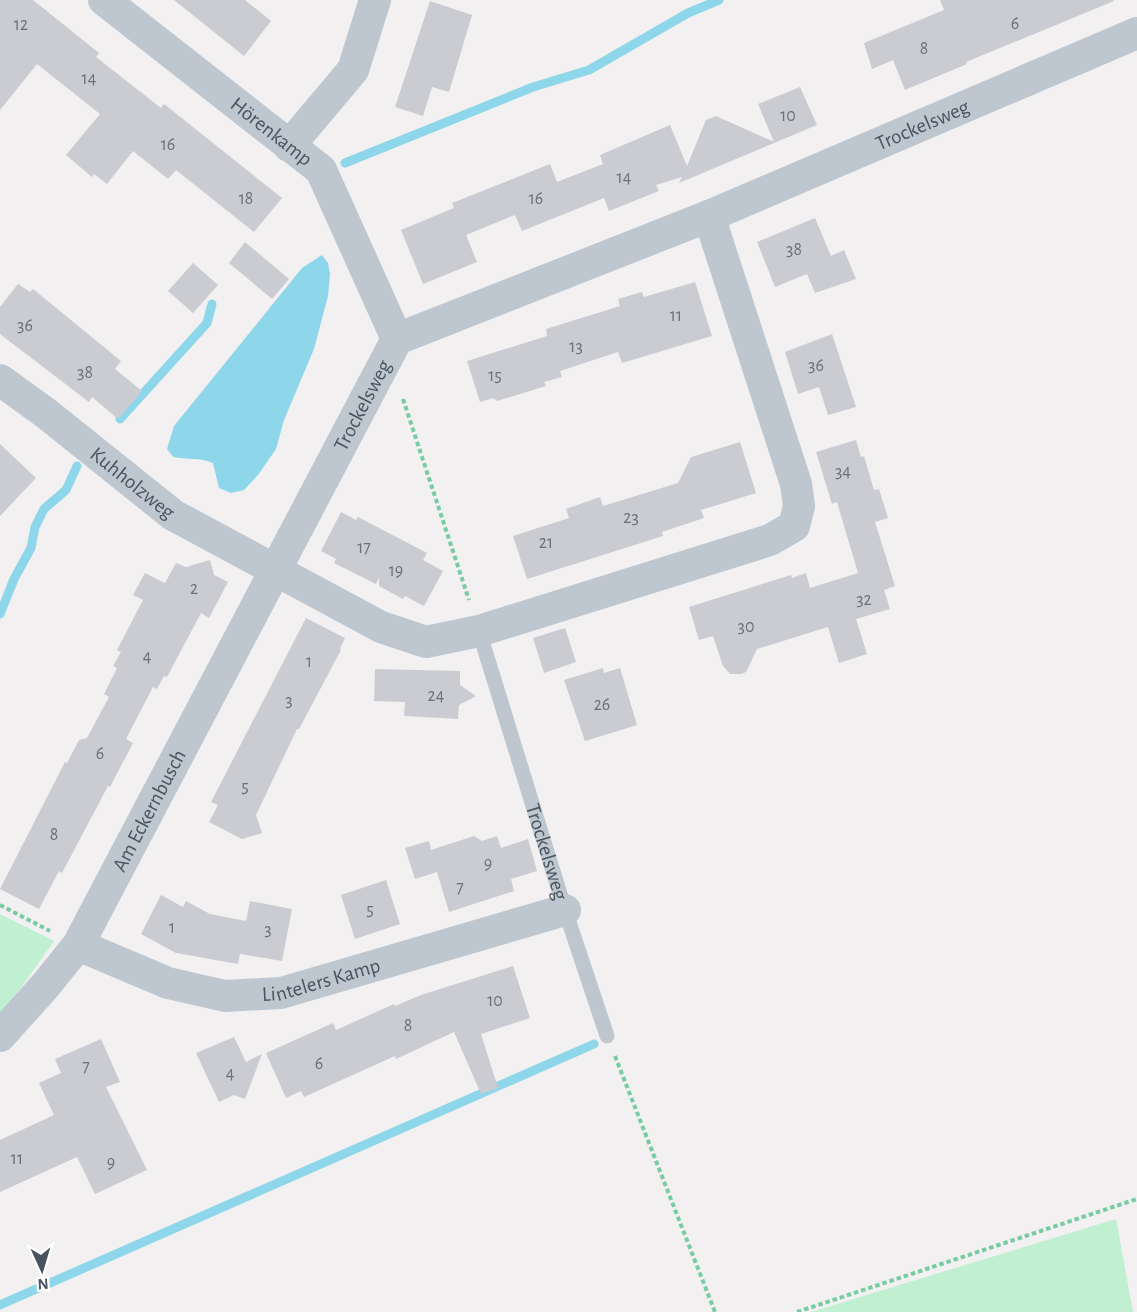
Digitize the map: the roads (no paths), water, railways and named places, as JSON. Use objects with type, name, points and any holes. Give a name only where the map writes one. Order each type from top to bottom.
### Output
[{"type":"street","name":"Hörenkamp","points":[[104,0],[321,170],[398,339]]},
{"type":"street","points":[[289,146],[353,70],[375,0]]},
{"type":"street","name":"Trockelsweg","points":[[276,571],[398,339],[709,216],[1137,33]]},
{"type":"street","points":[[276,571],[381,627],[426,642],[479,631],[770,540],[794,526],[799,506],[796,484],[709,216]]},
{"type":"street","name":"Kuhholzweg","points":[[0,380],[47,414],[173,515],[276,571]]},
{"type":"street","name":"Am Eckernbusch","points":[[0,1036],[78,945],[276,571]]},
{"type":"street","name":"Lintelers Kamp","points":[[78,945],[168,983],[225,996],[281,993],[565,910]]},
{"type":"lane","name":"Trockelsweg","points":[[479,631],[565,910],[607,1036]]},
{"type":"water","points":[[322,255],[328,263],[330,274],[328,296],[314,349],[284,420],[276,449],[258,475],[244,490],[231,493],[219,488],[213,463],[173,457],[167,449],[174,426],[302,268]]},
{"type":"waterway","points":[[345,163],[533,87],[589,70],[688,13],[719,0]]},
{"type":"waterway","points":[[120,419],[207,323],[212,304]]},
{"type":"waterway","points":[[0,614],[14,579],[31,548],[35,527],[44,509],[66,490],[77,466]]},
{"type":"waterway","points":[[0,1305],[594,1044]]}]
